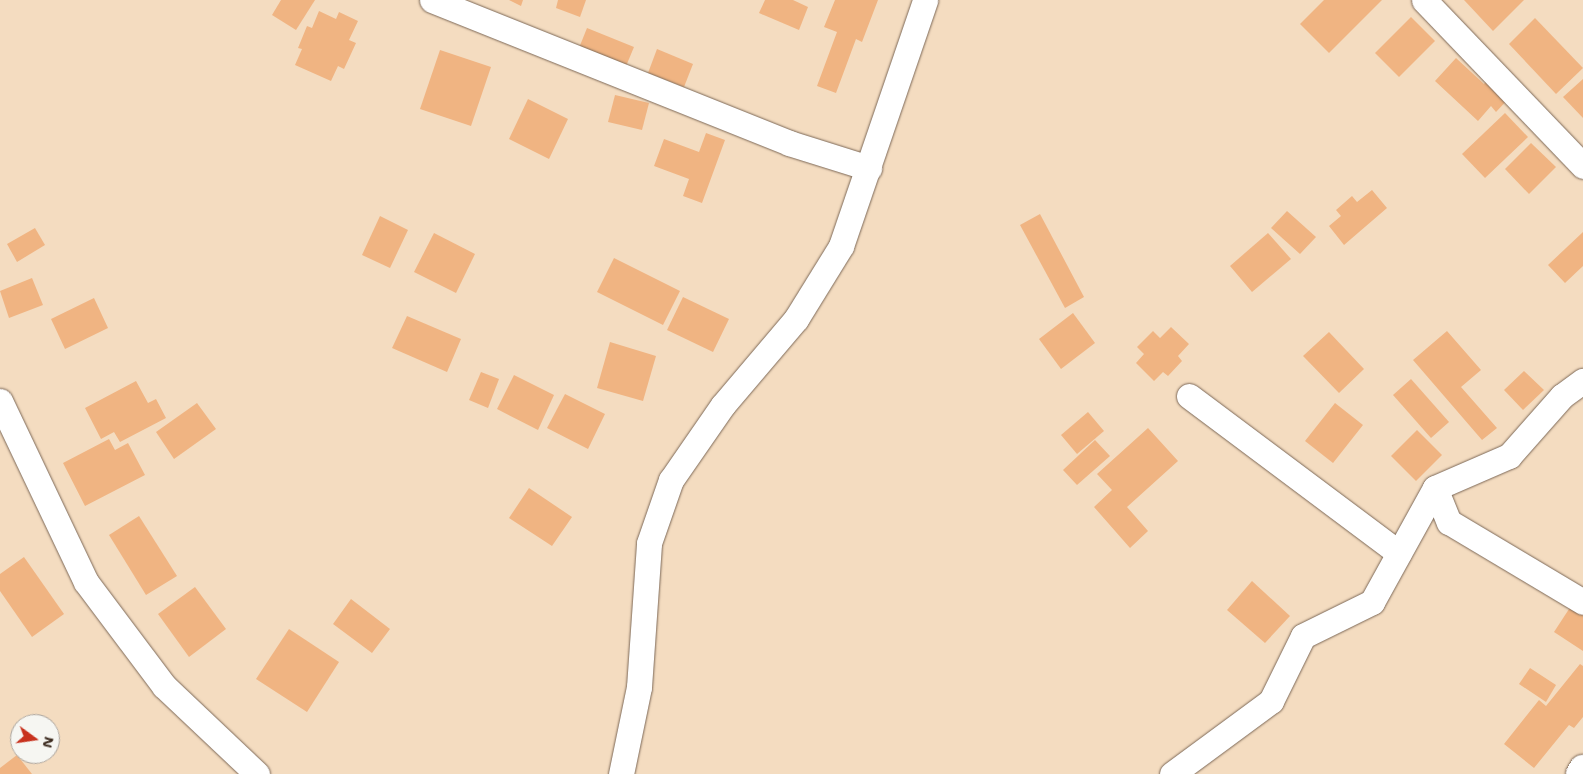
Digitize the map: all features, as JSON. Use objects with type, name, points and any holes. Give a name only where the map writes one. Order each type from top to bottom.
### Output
[{"type":"street","points":[[432,0],[789,143],[869,168]]},
{"type":"street","points":[[621,774],[639,687],[649,543],[670,480],[723,405],[796,319],[841,246],[869,168],[924,0]]},
{"type":"street","points":[[1424,0],[1583,166]]},
{"type":"street","points":[[1172,774],[1271,701],[1303,636],[1372,602],[1435,488],[1509,456],[1562,396],[1583,381]]},
{"type":"street","points":[[1189,396],[1399,553]]},
{"type":"street","points":[[0,401],[86,582],[164,686],[257,774]]},
{"type":"street","points":[[1435,488],[1448,522],[1583,602]]},
{"type":"street","points":[[1580,774],[1583,770]]},
{"type":"building","points":[[281,0],[315,0],[296,30],[272,15]]},
{"type":"building","points":[[509,0],[523,0],[521,6]]},
{"type":"building","points":[[558,0],[586,0],[580,17],[556,8]]},
{"type":"building","points":[[765,0],[793,0],[808,7],[799,30],[759,13]]},
{"type":"building","points":[[835,0],[878,0],[862,42],[856,39],[836,93],[817,86],[837,32],[824,27]]},
{"type":"building","points":[[1324,0],[1382,0],[1329,53],[1300,24]]},
{"type":"building","points":[[1464,0],[1524,0],[1493,31]]},
{"type":"building","points":[[319,11],[336,19],[339,12],[358,21],[349,40],[356,43],[344,69],[338,66],[331,81],[295,65],[302,49],[298,48],[307,26],[312,28]]},
{"type":"building","points":[[1411,17],[1435,41],[1399,77],[1375,53]]},
{"type":"building","points":[[1535,18],[1583,68],[1556,94],[1509,44]]},
{"type":"building","points":[[587,28],[634,47],[624,71],[577,53]]},
{"type":"building","points":[[657,49],[693,64],[684,87],[648,73]]},
{"type":"building","points":[[440,50],[491,67],[471,126],[420,109]]},
{"type":"building","points":[[1456,58],[1484,84],[1490,77],[1511,96],[1496,112],[1491,106],[1478,121],[1435,81]]},
{"type":"building","points":[[1583,79],[1583,118],[1563,97]]},
{"type":"building","points":[[615,95],[649,103],[642,130],[608,122]]},
{"type":"building","points":[[528,99],[568,119],[549,159],[509,139]]},
{"type":"building","points":[[1505,113],[1528,137],[1485,178],[1462,154]]},
{"type":"building","points":[[706,133],[725,140],[702,203],[683,196],[689,179],[654,166],[664,139],[699,152]]},
{"type":"building","points":[[1531,143],[1556,167],[1529,194],[1505,169]]},
{"type":"building","points":[[1372,190],[1387,208],[1344,245],[1329,226],[1341,216],[1336,210],[1352,196],[1357,202]]},
{"type":"building","points":[[1287,211],[1316,237],[1300,254],[1271,228]]},
{"type":"building","points":[[1040,214],[1084,297],[1065,308],[1020,225]]},
{"type":"building","points":[[380,216],[408,230],[390,268],[362,255]]},
{"type":"building","points":[[35,228],[45,245],[17,262],[7,244]]},
{"type":"building","points":[[1583,232],[1583,266],[1565,283],[1548,265]]},
{"type":"building","points":[[434,233],[475,254],[456,293],[414,272]]},
{"type":"building","points":[[1268,233],[1291,259],[1252,292],[1230,266]]},
{"type":"building","points":[[614,258],[680,291],[663,325],[597,292]]},
{"type":"building","points":[[32,278],[43,305],[9,318],[0,291]]},
{"type":"building","points":[[683,297],[729,319],[713,352],[667,330]]},
{"type":"building","points":[[94,298],[108,328],[65,349],[51,319]]},
{"type":"building","points":[[1073,313],[1095,343],[1061,369],[1039,339]]},
{"type":"building","points":[[407,316],[461,339],[447,372],[392,348]]},
{"type":"building","points":[[1171,327],[1189,344],[1178,356],[1182,361],[1168,376],[1163,372],[1154,381],[1136,363],[1144,354],[1137,347],[1153,331],[1160,338]]},
{"type":"building","points":[[1447,331],[1481,370],[1461,387],[1497,428],[1482,440],[1413,360]]},
{"type":"building","points":[[1329,332],[1364,369],[1339,393],[1303,356]]},
{"type":"building","points":[[610,342],[656,356],[643,401],[597,388]]},
{"type":"building","points":[[1524,371],[1544,390],[1523,410],[1504,390]]},
{"type":"building","points":[[481,372],[499,379],[488,408],[469,400]]},
{"type":"building","points":[[514,375],[554,395],[538,430],[497,409]]},
{"type":"building","points":[[1411,379],[1449,422],[1431,438],[1393,395]]},
{"type":"building","points":[[136,381],[148,403],[156,399],[166,418],[120,442],[114,432],[101,439],[85,408]]},
{"type":"building","points":[[565,394],[605,414],[588,449],[547,428]]},
{"type":"building","points":[[197,403],[216,429],[174,459],[156,432]]},
{"type":"building","points":[[1335,403],[1363,425],[1333,463],[1305,441]]},
{"type":"building","points":[[1088,412],[1104,431],[1077,454],[1061,435]]},
{"type":"building","points":[[1148,428],[1178,461],[1127,507],[1148,531],[1130,548],[1094,507],[1112,490],[1097,474]]},
{"type":"building","points":[[1417,430],[1442,455],[1416,481],[1391,456]]},
{"type":"building","points":[[109,439],[115,450],[128,443],[145,475],[85,506],[63,463]]},
{"type":"building","points":[[1095,440],[1110,456],[1077,485],[1063,470]]},
{"type":"building","points":[[529,488],[572,517],[552,546],[509,518]]},
{"type":"building","points":[[139,516],[177,576],[146,595],[109,535]]},
{"type":"building","points":[[24,557],[64,614],[32,637],[0,591],[0,574]]},
{"type":"building","points":[[1252,581],[1290,616],[1265,643],[1227,610]]},
{"type":"building","points":[[195,587],[226,629],[189,657],[158,614]]},
{"type":"building","points":[[351,599],[390,629],[372,653],[333,624]]},
{"type":"building","points":[[1571,606],[1583,614],[1583,651],[1554,632]]},
{"type":"building","points":[[289,629],[339,662],[307,712],[256,679]]},
{"type":"building","points":[[1580,664],[1583,666],[1583,717],[1574,728],[1569,725],[1534,768],[1504,744],[1539,700],[1546,706]]},
{"type":"building","points":[[1530,668],[1556,685],[1546,702],[1519,684]]},
{"type":"building","points":[[10,760],[10,764],[24,764],[32,774],[0,774],[0,768]]}]
